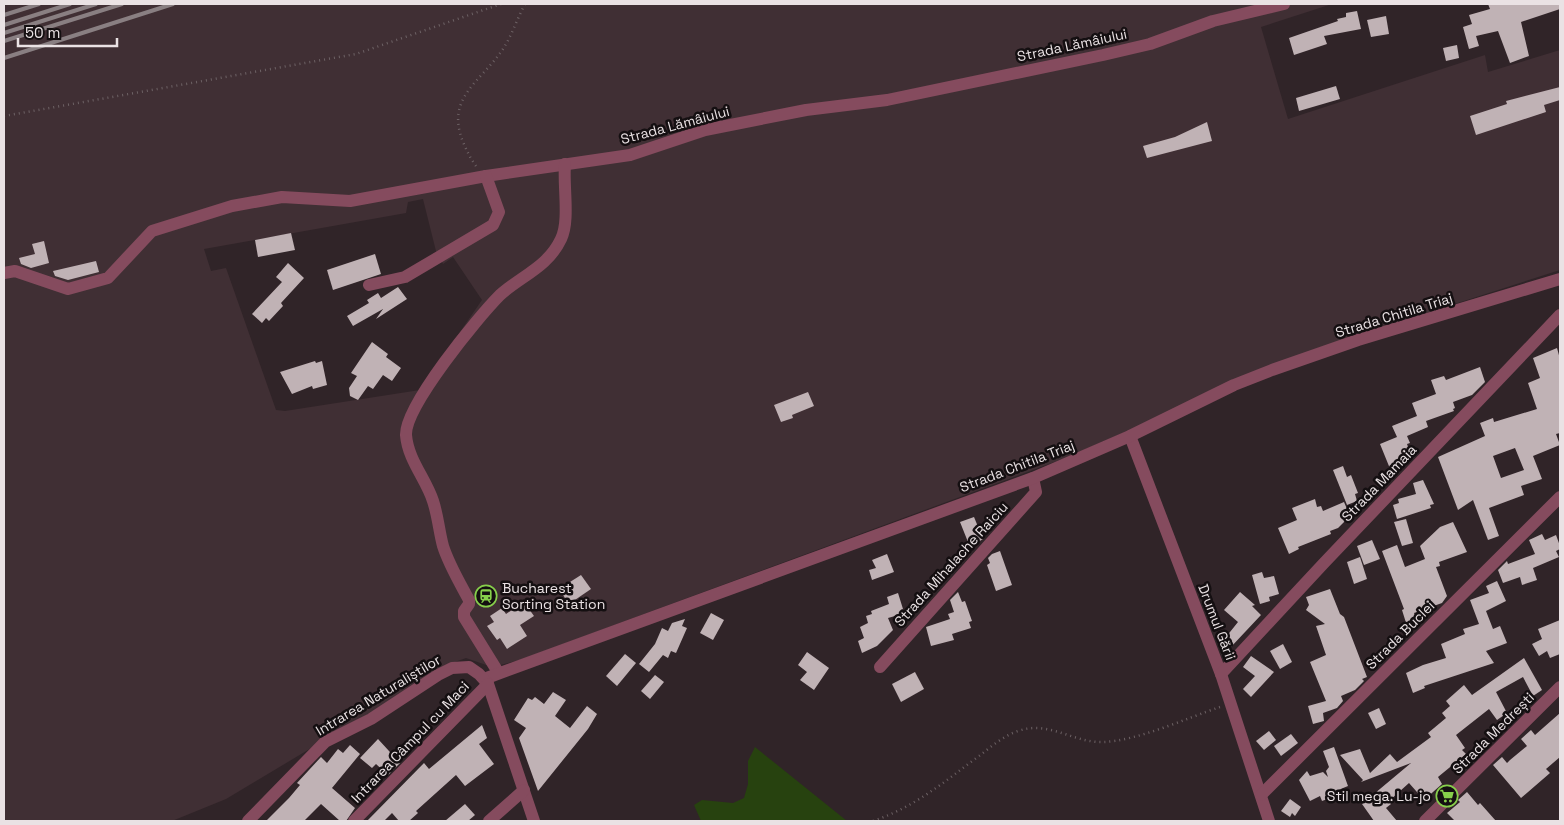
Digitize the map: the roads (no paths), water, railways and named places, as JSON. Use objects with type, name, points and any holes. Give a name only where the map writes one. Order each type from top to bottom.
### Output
[{"type":"street","name":"Strada Lămâiului","points":[[4,273],[15,271],[68,289],[108,278],[152,230],[232,206],[282,197],[350,201],[486,176],[630,155],[687,135],[726,126],[806,110],[887,100],[1103,55],[1150,44],[1213,21],[1284,4]]},
{"type":"street","points":[[498,672],[464,617],[464,611],[469,600],[446,553],[433,501],[414,463],[408,443],[407,424],[432,381],[489,307],[512,285],[537,269],[556,248],[564,229],[565,164]]},
{"type":"street","points":[[369,285],[405,277],[492,225],[499,212],[486,176]]},
{"type":"street","name":"Strada Chitila Triaj","points":[[486,682],[498,672],[1033,478],[1130,436],[1206,398],[1272,370],[1358,340],[1560,279]]},
{"type":"street","name":"Strada Mamaia","points":[[1221,674],[1560,315]]},
{"type":"street","name":"Drumul Gării","points":[[1130,436],[1221,674],[1270,821]]},
{"type":"street","name":"Strada Mihalache Raiciu","points":[[880,667],[1036,492],[1033,478]]},
{"type":"street","name":"Strada Buclei","points":[[1261,795],[1560,497]]},
{"type":"street","name":"Intrarea Naturaliștilor","points":[[248,821],[325,742],[371,719],[452,668],[469,667],[486,682]]},
{"type":"street","points":[[486,682],[534,821]]},
{"type":"street","name":"Intrarea Câmpul cu Maci","points":[[354,821],[486,682]]},
{"type":"street","name":"Strada Medrești","points":[[1425,821],[1560,688]]},
{"type":"street","points":[[489,821],[524,790]]},
{"type":"railway","points":[[4,15],[39,4]]},
{"type":"railway","points":[[4,25],[70,4]]},
{"type":"railway","points":[[4,33],[96,4]]},
{"type":"railway","points":[[4,41],[122,4]]},
{"type":"railway","points":[[4,58],[173,4]]},
{"type":"place","name":"Bucharest Sorting Station","points":[[486,596]]},
{"type":"place","name":"Stil mega. Lu-jo","points":[[1447,796]]}]
